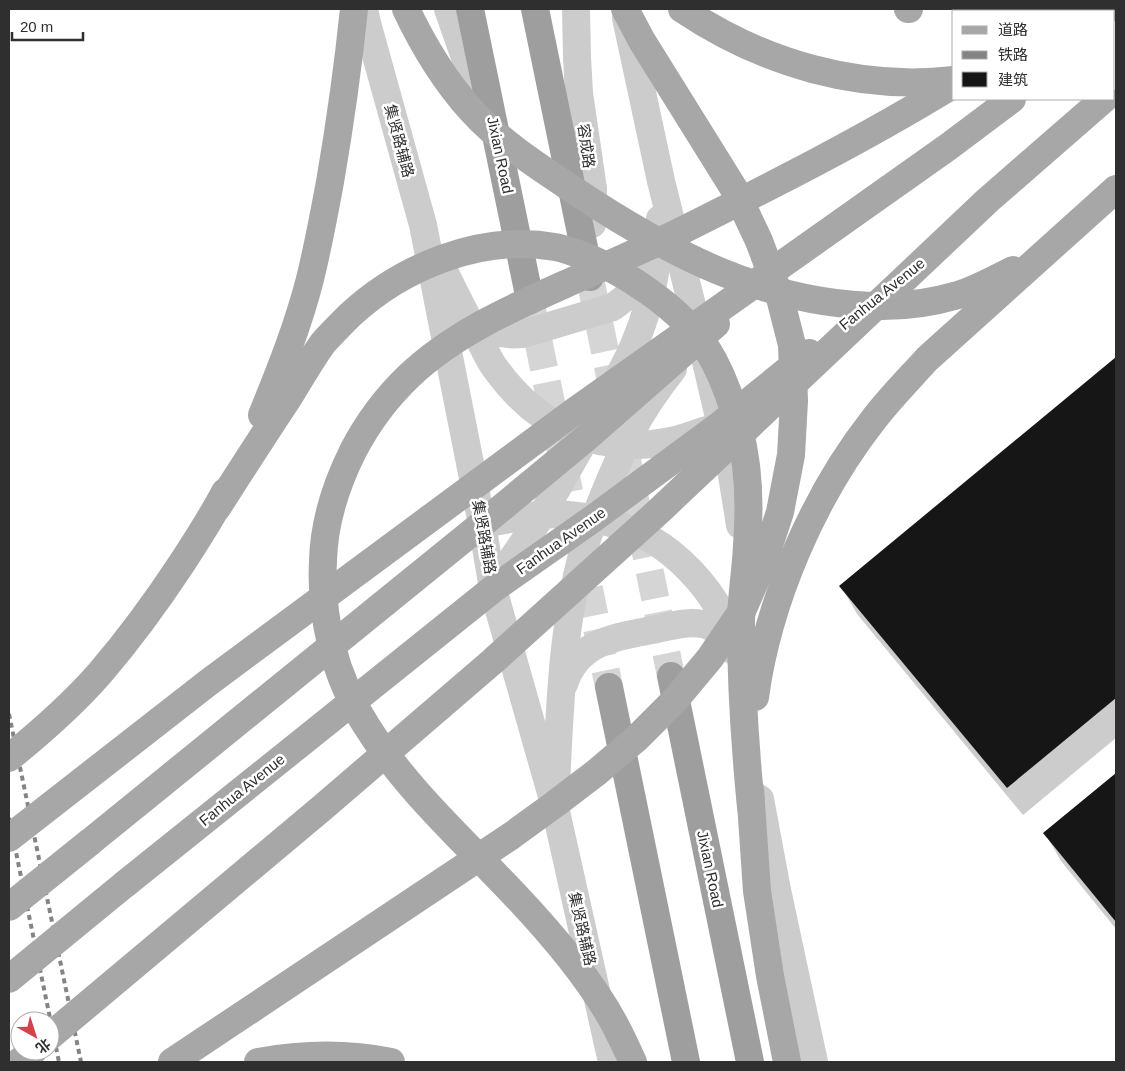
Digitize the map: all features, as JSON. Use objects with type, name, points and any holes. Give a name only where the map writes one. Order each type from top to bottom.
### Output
[{"type":"highway","name":"Jixian Road","points":[[470,9],[530,300]]},
{"type":"highway","points":[[535,9],[591,283]]},
{"type":"highway","name":"Jixian Road","points":[[671,676],[750,1062]]},
{"type":"highway","points":[[609,688],[686,1062]]},
{"type":"main road","points":[[217,508],[241,462],[280,372],[310,280],[337,141],[346,84],[354,9]]},
{"type":"main road","points":[[406,9],[415,30],[450,85],[471,110],[521,156],[615,218],[692,259],[732,277],[775,291],[811,299],[847,304],[884,306],[920,304],[958,295],[992,281],[1026,264],[1057,242]]},
{"type":"main road","points":[[172,1062],[511,836],[597,772],[637,738],[675,700],[710,658],[742,611],[764,562],[780,512],[791,455],[794,401],[792,345],[778,294],[759,241],[736,192],[624,9]]},
{"type":"main road","points":[[682,9],[709,26],[758,51],[821,72],[886,82],[952,80]]},
{"type":"main road","points":[[633,1062],[613,1022],[592,987],[568,956],[515,895],[413,787],[381,748],[351,700],[333,651],[324,599],[322,571],[324,543],[328,518],[336,492],[345,467],[373,418],[409,376],[455,340],[498,316],[635,253],[815,164],[902,116],[952,85]]},
{"type":"main road","points":[[9,907],[482,524],[586,438],[700,338],[995,100]]},
{"type":"main road","points":[[9,838],[209,682],[575,411],[948,147],[1011,100]]},
{"type":"main road","points":[[60,1028],[322,808],[493,661],[666,503],[988,200],[1103,100]]},
{"type":"main road","name":"Fanhua Avenue","points":[[9,980],[125,884],[493,589],[594,518],[720,425],[1116,105]]},
{"type":"main road","points":[[751,807],[751,722],[757,680],[767,636],[792,560],[809,523],[829,487],[873,419],[927,359],[1116,189]]},
{"type":"main road","points":[[9,758],[64,710],[99,674],[162,594],[324,342],[350,315],[381,290],[412,271],[447,256],[485,248],[522,244],[556,247],[590,258],[627,276],[661,299],[690,327],[713,359],[729,395],[740,432],[749,510],[741,622],[744,733],[759,900],[770,976],[787,1062]]},
{"type":"main road","points":[[258,1062],[311,1056],[372,1058],[392,1062]]},
{"type":"street","name":"集贤路辅路","points":[[364,9],[422,225],[482,524],[493,589],[555,807],[612,1062]]},
{"type":"street","points":[[448,9],[500,156]]},
{"type":"street","name":"容成路","points":[[576,9],[576,57],[579,93],[593,189],[591,283]]},
{"type":"street","points":[[624,9],[661,181],[731,469],[740,519],[744,558],[750,712],[759,794],[777,890],[814,1062]]},
{"type":"street","points":[[493,589],[542,515],[608,398],[634,344],[652,290],[657,262],[660,234],[661,181]]},
{"type":"street","points":[[422,225],[468,320],[494,367],[529,406],[550,422],[586,438],[600,442],[626,445],[672,441],[720,425]]},
{"type":"street","points":[[468,320],[492,332],[508,335],[523,334],[613,307],[639,287],[649,276],[657,262]]},
{"type":"street","points":[[555,807],[565,645],[583,551],[594,518],[626,445],[646,406],[663,382],[700,338]]},
{"type":"street","points":[[482,524],[527,516],[568,515],[594,518],[634,531],[652,540],[673,555],[691,572],[720,612],[738,660],[750,712]]},
{"type":"street","points":[[561,692],[567,673],[579,657],[593,646],[611,638],[686,623],[704,624],[718,632],[730,645],[738,660]]},
{"type":"building","points":[[1116,357],[1116,698],[1007,788],[839,586]]},
{"type":"building","points":[[1116,773],[1116,922],[1043,833]]},
{"type":"tunnel","points":[[591,283],[671,676]]},
{"type":"tunnel","points":[[530,300],[609,687]]},
{"type":"railway","points":[[9,714],[81,1062]]},
{"type":"railway","points":[[9,818],[59,1062]]}]
